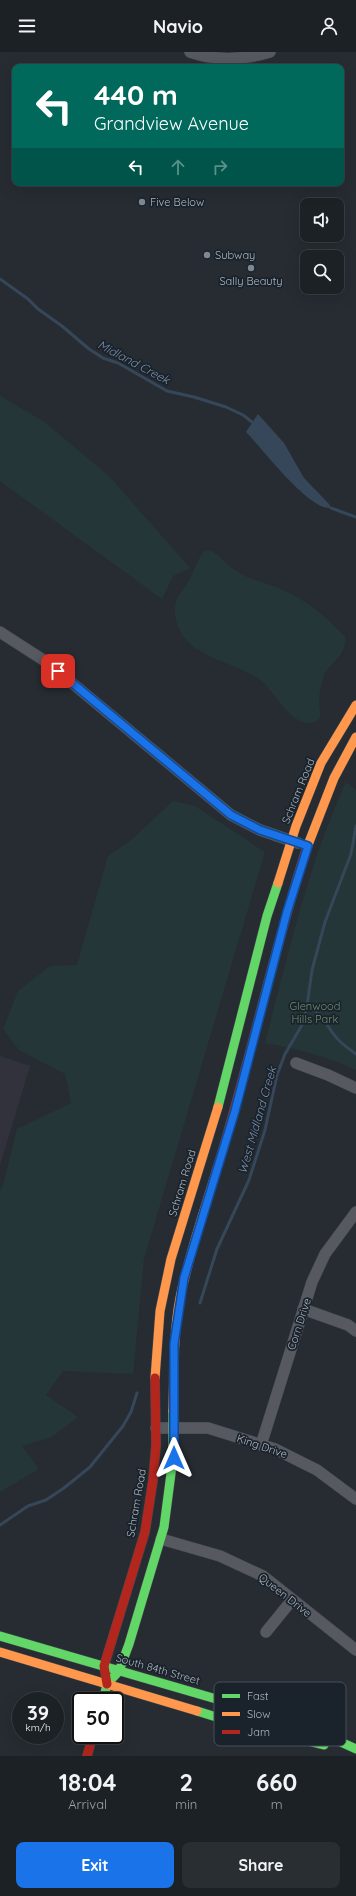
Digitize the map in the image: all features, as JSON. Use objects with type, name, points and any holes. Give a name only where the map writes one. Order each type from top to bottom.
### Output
[{"type":"main road","name":"Schram Road","points":[[104,1666],[137,1562],[153,1480],[156,1428],[155,1388],[157,1338],[160,1311],[171,1259],[218,1106],[268,916],[291,840],[321,764],[356,705]]},
{"type":"main road","points":[[106,1692],[108,1684],[119,1671],[161,1539],[171,1483],[174,1427],[174,1344],[184,1278],[235,1111],[287,912],[308,846],[328,791],[340,765],[356,737]]},
{"type":"main road","name":"South 84th Street","points":[[0,1636],[214,1698]]},
{"type":"main road","name":"South 84th Street","points":[[0,1652],[214,1716]]},
{"type":"main road","points":[[104,1666],[108,1684]]},
{"type":"main road","points":[[87,1756],[90,1744]]},
{"type":"main road","name":"South 84th Street","points":[[330,1746],[354,1748]]},
{"type":"street","points":[[190,52],[213,57],[232,58],[270,52]]},
{"type":"street","points":[[0,632],[48,663],[71,681],[231,815],[260,830],[308,846]]},
{"type":"street","points":[[296,1063],[328,1075],[356,1088]]},
{"type":"street","name":"Corn Drive","points":[[261,1445],[312,1282],[325,1254],[356,1212]]},
{"type":"street","points":[[303,1309],[348,1325],[356,1331]]},
{"type":"street","name":"King Drive","points":[[156,1428],[208,1428],[261,1445],[307,1464],[327,1476],[356,1498]]},
{"type":"street","name":"Queen Drive","points":[[161,1539],[220,1556],[263,1576],[356,1650]]},
{"type":"street","points":[[266,1632],[292,1600]]},
{"type":"shaded area","points":[[0,1056],[30,1066],[0,1165]]},
{"type":"green space","points":[[0,396],[43,421],[108,475],[190,568],[173,576],[162,599],[0,481]]},
{"type":"green space","points":[[205,550],[213,552],[240,573],[292,594],[309,604],[332,623],[345,637],[343,650],[329,667],[323,678],[319,698],[320,717],[315,722],[304,723],[297,719],[290,714],[262,681],[246,672],[205,654],[191,645],[182,634],[176,620],[175,606],[179,595],[186,586],[199,558]]},
{"type":"green space","name":"Glenwood Hills Park","points":[[346,782],[356,790],[356,1070],[311,1054],[265,1043],[310,878],[333,813]]},
{"type":"green space","points":[[173,801],[195,806],[265,852],[144,1259],[133,1374],[63,1371],[46,1395],[78,1417],[52,1437],[22,1446],[39,1469],[0,1492],[0,1191],[3,1185],[17,1129],[71,1103],[65,1074],[19,1050],[3,1029],[18,991],[50,966],[77,965],[108,856],[131,840]]},
{"type":"water","points":[[258,414],[284,443],[304,478],[331,508],[322,506],[311,500],[286,477],[246,432]]},
{"type":"waterway","name":"Midland Creek","points":[[0,279],[28,299],[38,309],[62,326],[89,349],[103,358],[118,363],[167,391],[194,397],[226,407],[243,415],[252,422]]},
{"type":"waterway","points":[[331,508],[356,517]]},
{"type":"waterway","name":"West Midland Creek","points":[[200,1303],[217,1249],[249,1180],[265,1130],[277,1075],[285,1054],[302,1025],[307,1006],[312,970],[325,922],[351,854],[356,826]]},
{"type":"waterway","points":[[307,1006],[313,1009],[320,1016],[337,1039],[356,1054]]},
{"type":"waterway","name":"West Midland Creek","points":[[0,1525],[28,1506],[46,1500],[64,1488],[90,1467],[123,1426],[131,1412],[137,1393]]},
{"type":"traffic: fast","points":[[218,1107],[267,916],[278,883]]},
{"type":"traffic: fast","points":[[105,1692],[107,1684],[119,1671],[129,1644],[164,1527],[173,1458],[173,1411]]},
{"type":"traffic: fast","points":[[0,1636],[214,1698]]},
{"type":"traffic: fast","points":[[197,1711],[214,1716]]},
{"type":"traffic: fast","points":[[346,1744],[356,1749]]},
{"type":"traffic: slow","points":[[278,883],[296,826],[321,763],[356,705]]},
{"type":"traffic: slow","points":[[306,850],[334,778],[356,737]]},
{"type":"traffic: slow","points":[[155,1378],[160,1311],[171,1259],[218,1107]]},
{"type":"traffic: slow","points":[[173,1411],[175,1340],[180,1298],[192,1249],[217,1169]]},
{"type":"traffic: slow","points":[[0,1652],[197,1711]]},
{"type":"traffic: jam","points":[[217,1169],[240,1089],[282,929],[306,850]]},
{"type":"traffic: jam","points":[[107,1684],[104,1666],[145,1532],[153,1480],[156,1445],[155,1378]]},
{"type":"traffic: jam","points":[[87,1756],[90,1744]]},
{"type":"place","name":"Five Below","points":[[142,202]]},
{"type":"place","name":"Subway","points":[[207,255]]},
{"type":"place","name":"Sally Beauty","points":[[251,268]]},
{"type":"route","points":[[58,671],[231,815],[260,830],[308,846],[287,912],[235,1111],[184,1278],[176,1320],[174,1344],[174,1458]]}]
